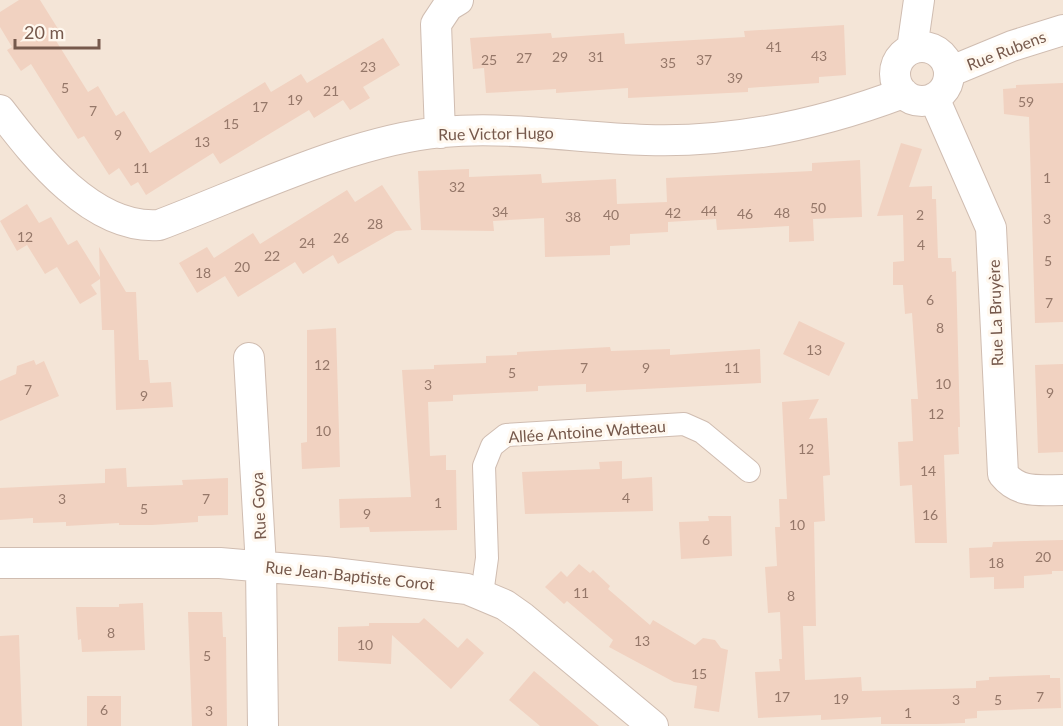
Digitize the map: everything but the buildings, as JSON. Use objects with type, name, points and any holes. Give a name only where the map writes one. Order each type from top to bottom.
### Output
[{"type":"street","points":[[440,133],[436,24],[441,14],[458,0]]},
{"type":"street","points":[[912,49],[919,0]]},
{"type":"street","name":"Rue Rubens","points":[[949,72],[1023,42],[1063,30]]},
{"type":"street","points":[[926,47],[938,52],[947,63],[949,72],[944,89],[934,98],[917,100],[903,93],[897,83],[895,71],[902,56],[912,49],[926,47]]},
{"type":"street","name":"Rue Victor Hugo","points":[[0,110],[41,161],[67,185],[118,219],[146,226],[159,225],[371,146],[440,133],[544,132],[646,140],[720,137],[803,125],[834,118],[903,93]]},
{"type":"street","name":"Rue La Bruyère","points":[[934,98],[992,228],[1003,474],[1011,484],[1022,489],[1063,490]]},
{"type":"street","name":"Rue Goya","points":[[249,358],[261,566],[263,726]]},
{"type":"street","name":"Allée Antoine Watteau","points":[[482,594],[487,558],[484,466],[492,446],[506,435],[684,424],[702,432],[749,471]]},
{"type":"street","name":"Rue Jean-Baptiste Corot","points":[[0,563],[220,563],[439,585],[482,594],[522,617],[654,726]]},
{"type":"shaded area","points":[[0,0],[1063,0],[1063,726],[0,726]]}]
